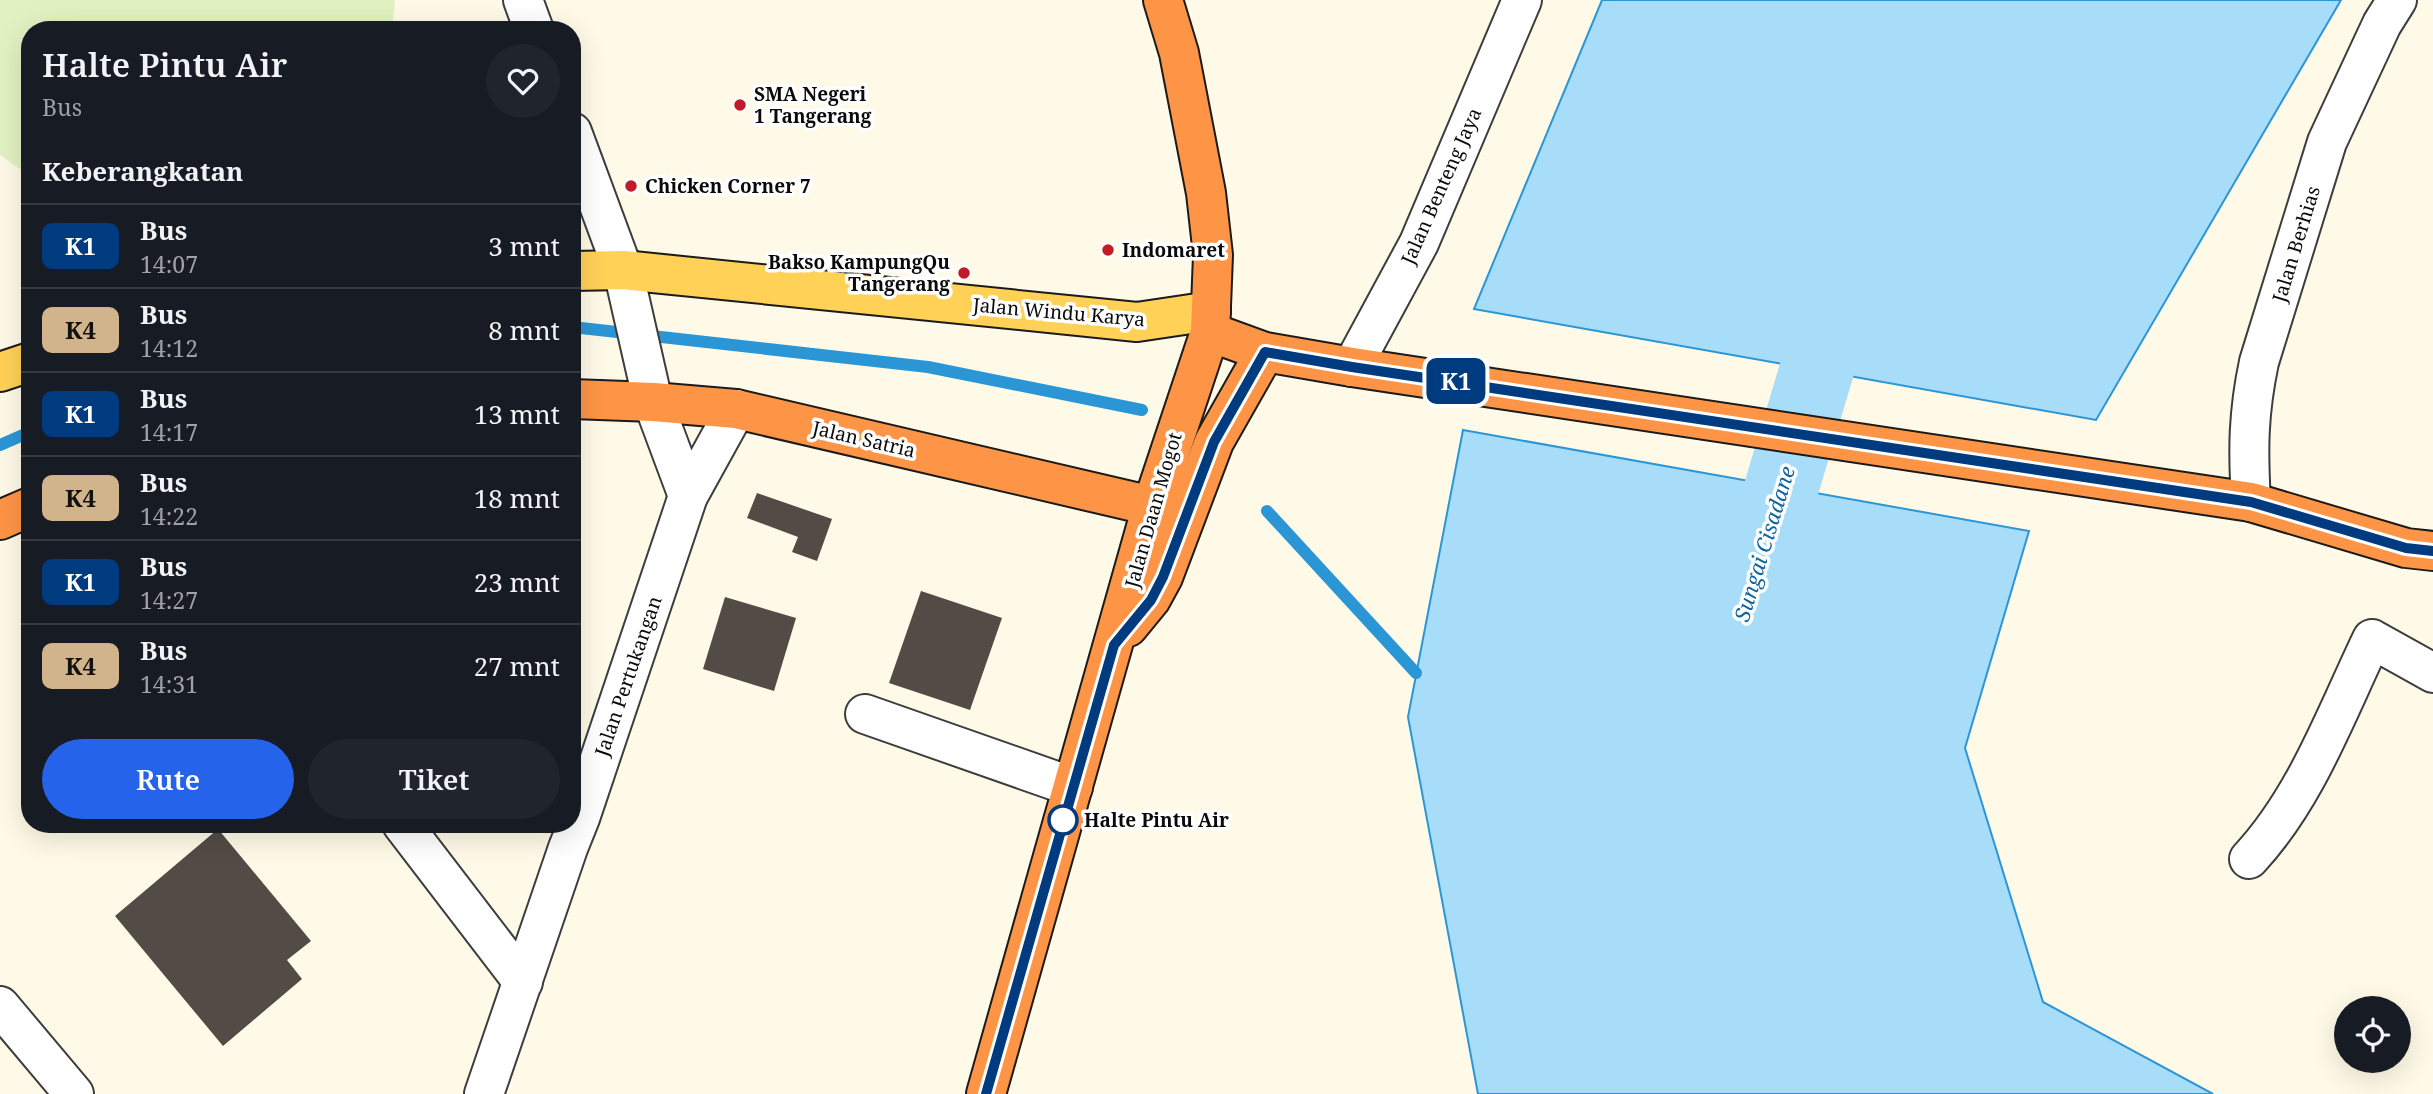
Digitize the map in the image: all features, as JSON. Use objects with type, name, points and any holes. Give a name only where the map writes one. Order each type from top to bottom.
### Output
[{"type":"highway","name":"Jalan Daan Mogot","points":[[986,1094],[1152,506],[1210,321],[1213,255],[1206,193],[1179,53],[1163,0]]},
{"type":"highway","points":[[1210,321],[1265,352],[2251,502],[2406,548],[2433,551]]},
{"type":"highway","points":[[1114,645],[1151,600],[1163,577],[1214,442],[1265,352]]},
{"type":"highway","name":"Jalan Satria","points":[[581,399],[652,396],[736,409],[1152,506]]},
{"type":"highway","points":[[0,520],[21,511]]},
{"type":"main road","name":"Jalan Windu Karya","points":[[581,272],[1137,322],[1210,321]]},
{"type":"main road","points":[[0,372],[21,365]]},
{"type":"street","points":[[523,0],[531,21]]},
{"type":"street","name":"Jalan Benteng Jaya","points":[[1352,367],[1419,243],[1522,0]]},
{"type":"street","name":"Jalan Berhias","points":[[2251,502],[2248,444],[2252,397],[2259,362],[2327,142],[2382,24],[2397,0]]},
{"type":"street","points":[[581,157],[625,277],[652,396],[688,496]]},
{"type":"street","name":"Jalan Pertukangan","points":[[581,804],[688,496],[736,409]]},
{"type":"street","points":[[2249,859],[2267,840],[2289,809],[2372,639],[2433,673]]},
{"type":"street","points":[[865,714],[1073,787]]},
{"type":"street","points":[[409,833],[523,982]]},
{"type":"street","name":"Jalan Pertukangan","points":[[484,1094],[572,833]]},
{"type":"street","points":[[0,1006],[74,1094]]},
{"type":"green space","points":[[0,0],[395,0],[393,21],[21,21],[21,170],[0,155]]},
{"type":"water","points":[[1602,0],[2341,0],[2096,420],[1474,309]]},
{"type":"water","points":[[1463,430],[2029,531],[1965,748],[2043,1002],[2213,1094],[1478,1094],[1408,717]]},
{"type":"building","points":[[757,493],[832,519],[817,561],[792,552],[798,537],[747,518]]},
{"type":"building","points":[[921,591],[1002,618],[970,710],[889,683]]},
{"type":"building","points":[[725,597],[796,618],[774,691],[703,669]]},
{"type":"building","points":[[213,833],[221,833],[311,941],[287,960],[302,979],[223,1046],[115,916]]},
{"type":"waterway","name":"Sungai Cisadane","points":[[1753,583],[1846,272]]},
{"type":"waterway","points":[[581,328],[928,367],[1142,410]]},
{"type":"waterway","points":[[0,445],[21,436]]},
{"type":"waterway","points":[[1267,511],[1416,673]]},
{"type":"bus line","name":"K1","points":[[986,1094],[1114,645],[1151,600],[1163,577],[1214,442],[1265,352],[2251,502],[2406,548],[2433,551]]},
{"type":"place","name":"SMA Negeri 1 Tangerang","points":[[740,105]]},
{"type":"place","name":"Chicken Corner 7","points":[[631,186]]},
{"type":"place","name":"Indomaret","points":[[1108,250]]},
{"type":"place","name":"Bakso KampungQu Tangerang","points":[[964,273]]},
{"type":"place","name":"Halte Pintu Air","points":[[1063,820]]}]
